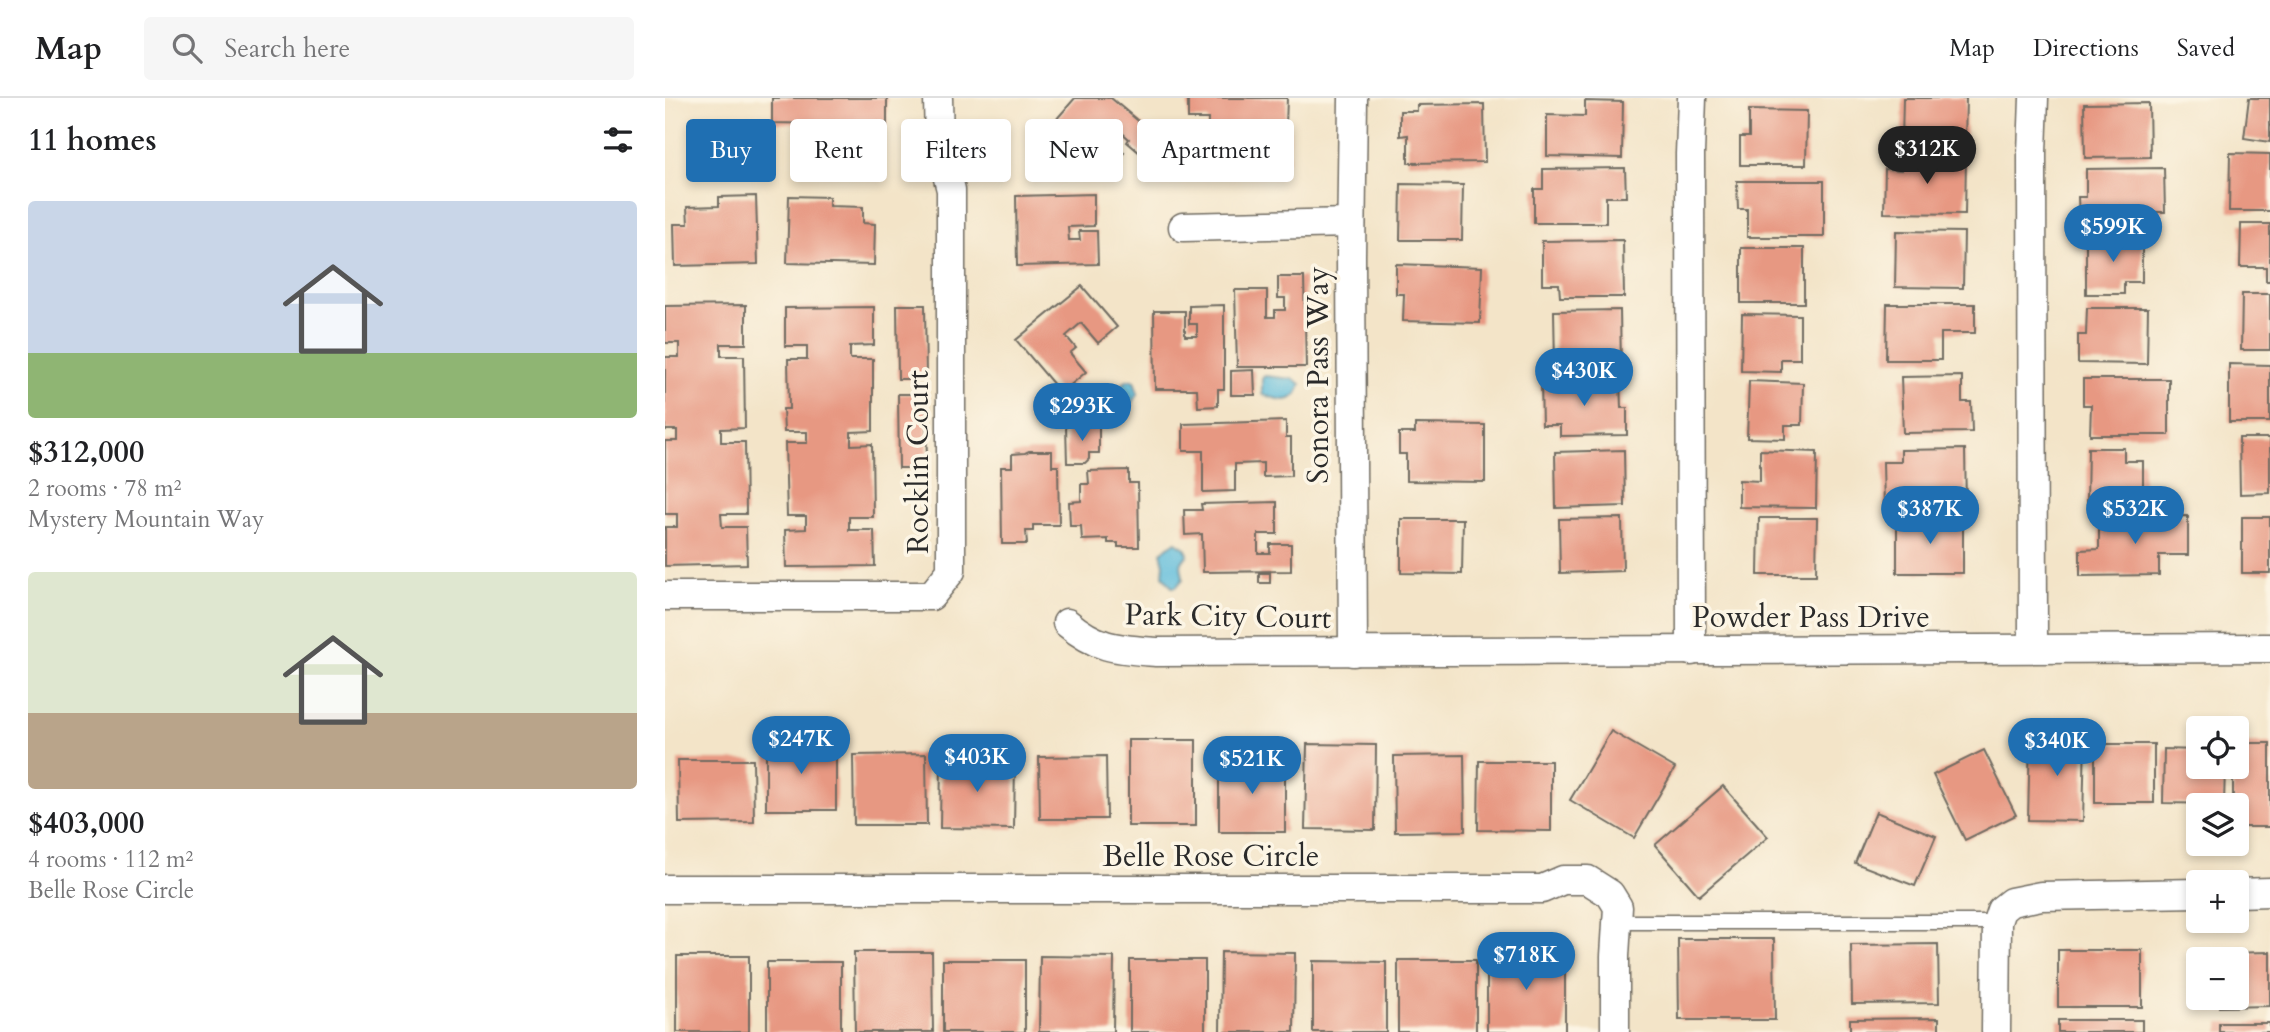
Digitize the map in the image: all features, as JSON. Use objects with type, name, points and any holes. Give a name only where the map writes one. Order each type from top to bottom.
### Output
[{"type":"street","name":"Rocklin Court","points":[[665,596],[931,596],[951,571],[951,190],[939,143],[938,98]]},
{"type":"street","name":"Sonora Pass Way","points":[[1353,98],[1353,652]]},
{"type":"street","points":[[1691,651],[1692,98]]},
{"type":"street","points":[[2033,648],[2034,98]]},
{"type":"street","points":[[1183,227],[1352,222]]},
{"type":"street","name":"Park City Court","points":[[1067,624],[1085,639],[1111,648],[1156,652],[1353,652]]},
{"type":"street","name":"Powder Pass Drive","points":[[1353,652],[2270,648]]},
{"type":"street","name":"Belle Rose Circle","points":[[665,889],[1542,889],[1563,880],[1588,880],[1610,894],[1619,907],[1615,956],[1615,1032]]},
{"type":"street","points":[[2249,893],[2270,892]]},
{"type":"street","points":[[1996,1032],[1997,922],[2001,910],[2011,902],[2041,896],[2186,893]]},
{"type":"lane","points":[[1619,922],[1997,922]]},
{"type":"water","points":[[1262,378],[1293,379],[1301,384],[1295,396],[1280,400],[1262,394]]},
{"type":"water","points":[[1128,380],[1134,381],[1138,394],[1130,407],[1109,404],[1100,399],[1099,391],[1105,385],[1117,388]]},
{"type":"water","points":[[1176,542],[1185,548],[1188,554],[1181,564],[1183,579],[1176,587],[1172,587],[1163,576],[1161,552]]},
{"type":"building","points":[[772,98],[887,98],[887,119],[790,119],[790,123],[776,123],[776,119],[772,119]]},
{"type":"building","points":[[1075,98],[1111,98],[1137,120],[1137,150],[1127,142],[1129,139],[1123,134],[1123,119],[1057,119]]},
{"type":"building","points":[[1188,98],[1287,98],[1286,119],[1188,119]]},
{"type":"building","points":[[1903,98],[1966,98],[1965,144],[1902,142]]},
{"type":"building","points":[[2249,98],[2270,98],[2270,142],[2244,138]]},
{"type":"building","points":[[1585,101],[1623,102],[1622,158],[1547,156],[1547,115],[1585,116]]},
{"type":"building","points":[[2149,103],[2150,157],[2085,158],[2084,104]]},
{"type":"building","points":[[1484,104],[1485,162],[1408,163],[1408,135],[1400,136],[1400,111],[1417,111],[1417,105]]},
{"type":"building","points":[[1749,110],[1807,111],[1806,165],[1740,165],[1740,137],[1749,137]]},
{"type":"building","points":[[2230,153],[2270,154],[2270,211],[2229,211]]},
{"type":"building","points":[[1901,156],[1966,157],[1965,214],[1884,213],[1885,169],[1901,170]]},
{"type":"building","points":[[1625,168],[1626,197],[1606,197],[1606,223],[1534,223],[1534,189],[1543,189],[1543,169]]},
{"type":"building","points":[[2164,168],[2165,212],[2150,212],[2150,225],[2096,225],[2095,217],[2079,218],[2078,197],[2086,197],[2086,169]]},
{"type":"building","points":[[1737,181],[1824,181],[1824,237],[1747,237],[1747,209],[1738,209]]},
{"type":"building","points":[[1401,184],[1463,185],[1462,240],[1400,240]]},
{"type":"building","points":[[1094,194],[1094,226],[1068,227],[1069,240],[1080,240],[1079,231],[1097,231],[1098,264],[1017,266],[1016,196]]},
{"type":"building","points":[[756,196],[758,264],[675,266],[674,224],[688,224],[687,207],[719,206],[719,197]]},
{"type":"building","points":[[789,196],[829,197],[829,206],[863,207],[863,223],[875,224],[874,265],[787,263]]},
{"type":"building","points":[[2241,224],[2270,224],[2270,281],[2266,281],[2266,267],[2240,267]]},
{"type":"building","points":[[1896,231],[1964,232],[1963,288],[1895,287]]},
{"type":"building","points":[[2086,237],[2142,238],[2142,282],[2124,282],[2124,294],[2086,294]]},
{"type":"building","points":[[1623,240],[1624,297],[1560,297],[1559,284],[1542,284],[1542,241]]},
{"type":"building","points":[[1741,248],[1804,248],[1804,303],[1741,303]]},
{"type":"building","points":[[1396,264],[1482,267],[1480,323],[1403,321],[1404,294],[1396,294]]},
{"type":"building","points":[[1278,277],[1304,277],[1306,367],[1237,367],[1235,290],[1267,290],[1267,317],[1275,317],[1275,310],[1285,310],[1285,298],[1278,298]]},
{"type":"building","points":[[1082,286],[1117,327],[1098,343],[1081,323],[1066,336],[1076,348],[1070,353],[1086,372],[1061,393],[1016,340]]},
{"type":"building","points":[[2242,294],[2270,294],[2270,350],[2241,350]]},
{"type":"building","points":[[1887,304],[1975,304],[1975,333],[1941,333],[1941,360],[1886,360]]},
{"type":"building","points":[[746,305],[746,344],[721,344],[721,356],[744,356],[745,428],[721,429],[721,442],[745,442],[746,514],[721,514],[722,527],[746,527],[747,564],[665,566],[665,527],[677,527],[677,514],[665,514],[665,441],[677,441],[677,430],[665,430],[665,357],[679,357],[679,343],[665,343],[665,306]]},
{"type":"building","points":[[897,305],[925,305],[926,379],[898,379]]},
{"type":"building","points":[[1224,305],[1224,389],[1218,389],[1218,406],[1198,407],[1197,389],[1155,389],[1154,311],[1185,311],[1185,336],[1197,336],[1197,324],[1189,324],[1189,306]]},
{"type":"building","points":[[874,307],[874,345],[850,346],[850,359],[873,359],[873,431],[851,432],[851,445],[872,444],[873,517],[849,517],[849,530],[874,530],[875,566],[786,567],[785,530],[806,529],[806,516],[787,516],[785,443],[807,443],[807,432],[784,432],[783,409],[789,409],[788,359],[807,359],[807,346],[785,346],[785,308]]},
{"type":"building","points":[[2087,308],[2148,308],[2147,364],[2078,363],[2078,335],[2086,335]]},
{"type":"building","points":[[1620,310],[1621,366],[1555,366],[1554,311]]},
{"type":"building","points":[[1742,314],[1800,315],[1800,359],[1781,359],[1781,372],[1741,371]]},
{"type":"building","points":[[2229,364],[2270,365],[2270,422],[2229,422]]},
{"type":"building","points":[[1254,370],[1255,395],[1231,395],[1231,371]]},
{"type":"building","points":[[1962,376],[1962,402],[1971,402],[1972,432],[1903,433],[1901,377]]},
{"type":"building","points":[[2083,379],[2169,379],[2169,435],[2090,435],[2091,405],[2083,405]]},
{"type":"building","points":[[1620,380],[1621,408],[1627,408],[1627,435],[1560,436],[1560,425],[1542,425],[1541,382]]},
{"type":"building","points":[[1749,381],[1803,383],[1802,425],[1785,425],[1785,439],[1747,438]]},
{"type":"building","points":[[898,394],[926,394],[927,468],[899,468]]},
{"type":"building","points":[[1286,421],[1286,437],[1291,437],[1291,476],[1263,477],[1263,463],[1235,464],[1235,491],[1203,492],[1203,451],[1183,451],[1183,424]]},
{"type":"building","points":[[1415,424],[1485,425],[1485,482],[1406,481],[1406,454],[1399,454],[1399,433],[1415,433]]},
{"type":"building","points":[[1066,426],[1099,426],[1099,453],[1089,453],[1089,459],[1085,463],[1067,463]]},
{"type":"building","points":[[2239,438],[2270,438],[2270,493],[2240,494]]},
{"type":"building","points":[[2088,448],[2124,448],[2124,461],[2143,461],[2143,504],[2087,504]]},
{"type":"building","points":[[1965,449],[1966,505],[1884,507],[1883,462],[1901,462],[1901,450]]},
{"type":"building","points":[[1624,450],[1625,506],[1556,508],[1555,452]]},
{"type":"building","points":[[1760,450],[1817,452],[1816,508],[1739,507],[1739,480],[1760,481]]},
{"type":"building","points":[[1052,451],[1052,466],[1058,466],[1059,525],[1033,525],[1033,531],[1026,531],[1027,544],[1002,544],[1001,467],[1012,467],[1012,454]]},
{"type":"building","points":[[1129,470],[1129,483],[1138,483],[1139,547],[1118,547],[1118,543],[1108,543],[1108,539],[1082,540],[1081,526],[1070,526],[1069,502],[1081,501],[1081,484],[1089,484],[1088,471]]},
{"type":"building","points":[[1277,502],[1277,534],[1258,534],[1258,553],[1270,553],[1270,544],[1291,544],[1291,571],[1203,572],[1202,534],[1185,535],[1184,510],[1202,510],[1201,504]]},
{"type":"building","points":[[2188,516],[2188,555],[2159,555],[2159,575],[2080,576],[2080,550],[2099,549],[2099,518]]},
{"type":"building","points":[[2242,517],[2270,517],[2270,573],[2242,573]]},
{"type":"building","points":[[1622,518],[1623,571],[1560,573],[1559,519]]},
{"type":"building","points":[[1759,518],[1817,518],[1816,575],[1758,575]]},
{"type":"building","points":[[1897,518],[1963,518],[1963,573],[1897,573]]},
{"type":"building","points":[[1401,519],[1463,519],[1462,574],[1401,573]]},
{"type":"building","points":[[1259,573],[1270,573],[1270,583],[1259,583]]},
{"type":"building","points":[[1611,731],[1675,768],[1634,838],[1570,800]]},
{"type":"building","points":[[2030,736],[2085,737],[2083,821],[2028,820]]},
{"type":"building","points":[[1128,740],[1196,740],[1196,826],[1128,826]]},
{"type":"building","points":[[766,742],[836,742],[836,810],[766,810]]},
{"type":"building","points":[[2249,743],[2270,743],[2270,827],[2249,827],[2249,793],[2233,793],[2233,779],[2249,779]]},
{"type":"building","points":[[1307,744],[1376,745],[1375,830],[1305,829]]},
{"type":"building","points":[[2095,744],[2154,744],[2154,803],[2095,803]]},
{"type":"building","points":[[2164,749],[2186,750],[2186,779],[2225,779],[2224,793],[2186,793],[2186,803],[2163,803]]},
{"type":"building","points":[[1984,750],[2016,815],[1965,840],[1933,775]]},
{"type":"building","points":[[926,754],[927,825],[854,825],[853,755]]},
{"type":"building","points":[[1464,755],[1465,831],[1395,832],[1394,756]]},
{"type":"building","points":[[1106,756],[1107,819],[1040,819],[1039,757]]},
{"type":"building","points":[[678,760],[753,760],[754,822],[679,823]]},
{"type":"building","points":[[941,760],[1015,761],[1014,829],[940,828]]},
{"type":"building","points":[[1219,760],[1285,760],[1285,832],[1219,832]]},
{"type":"building","points":[[1479,761],[1551,761],[1551,831],[1478,830]]},
{"type":"building","points":[[1723,786],[1768,837],[1699,896],[1655,845]]},
{"type":"building","points":[[1876,812],[1936,836],[1915,886],[1855,863]]},
{"type":"building","points":[[1678,939],[1774,939],[1775,1020],[1679,1020]]},
{"type":"building","points":[[1938,944],[1939,1003],[1852,1004],[1851,945]]},
{"type":"building","points":[[2058,950],[2142,950],[2142,1007],[2058,1007]]},
{"type":"building","points":[[854,952],[932,952],[933,1032],[855,1032]]},
{"type":"building","points":[[1221,952],[1295,953],[1294,1032],[1220,1032]]},
{"type":"building","points":[[1487,952],[1565,952],[1565,1032],[1487,1032]]},
{"type":"building","points":[[2249,952],[2270,952],[2270,1006],[2249,1006]]},
{"type":"building","points":[[677,956],[749,956],[749,1032],[677,1032]]},
{"type":"building","points":[[1040,956],[1114,957],[1113,1032],[1039,1032]]},
{"type":"building","points":[[943,960],[1025,960],[1025,1032],[943,1032]]},
{"type":"building","points":[[1130,960],[1205,960],[1205,1032],[1130,1032]]},
{"type":"building","points":[[1398,960],[1476,960],[1476,1032],[1398,1032]]},
{"type":"building","points":[[1313,961],[1386,962],[1386,1032],[1313,1032]]},
{"type":"building","points":[[767,962],[841,962],[841,1032],[767,1032]]},
{"type":"building","points":[[1939,1018],[1939,1032],[1850,1032],[1850,1019]]},
{"type":"building","points":[[2058,1020],[2142,1020],[2142,1032],[2058,1032]]},
{"type":"building","points":[[2219,1023],[2270,1023],[2270,1032],[2219,1032]]}]
